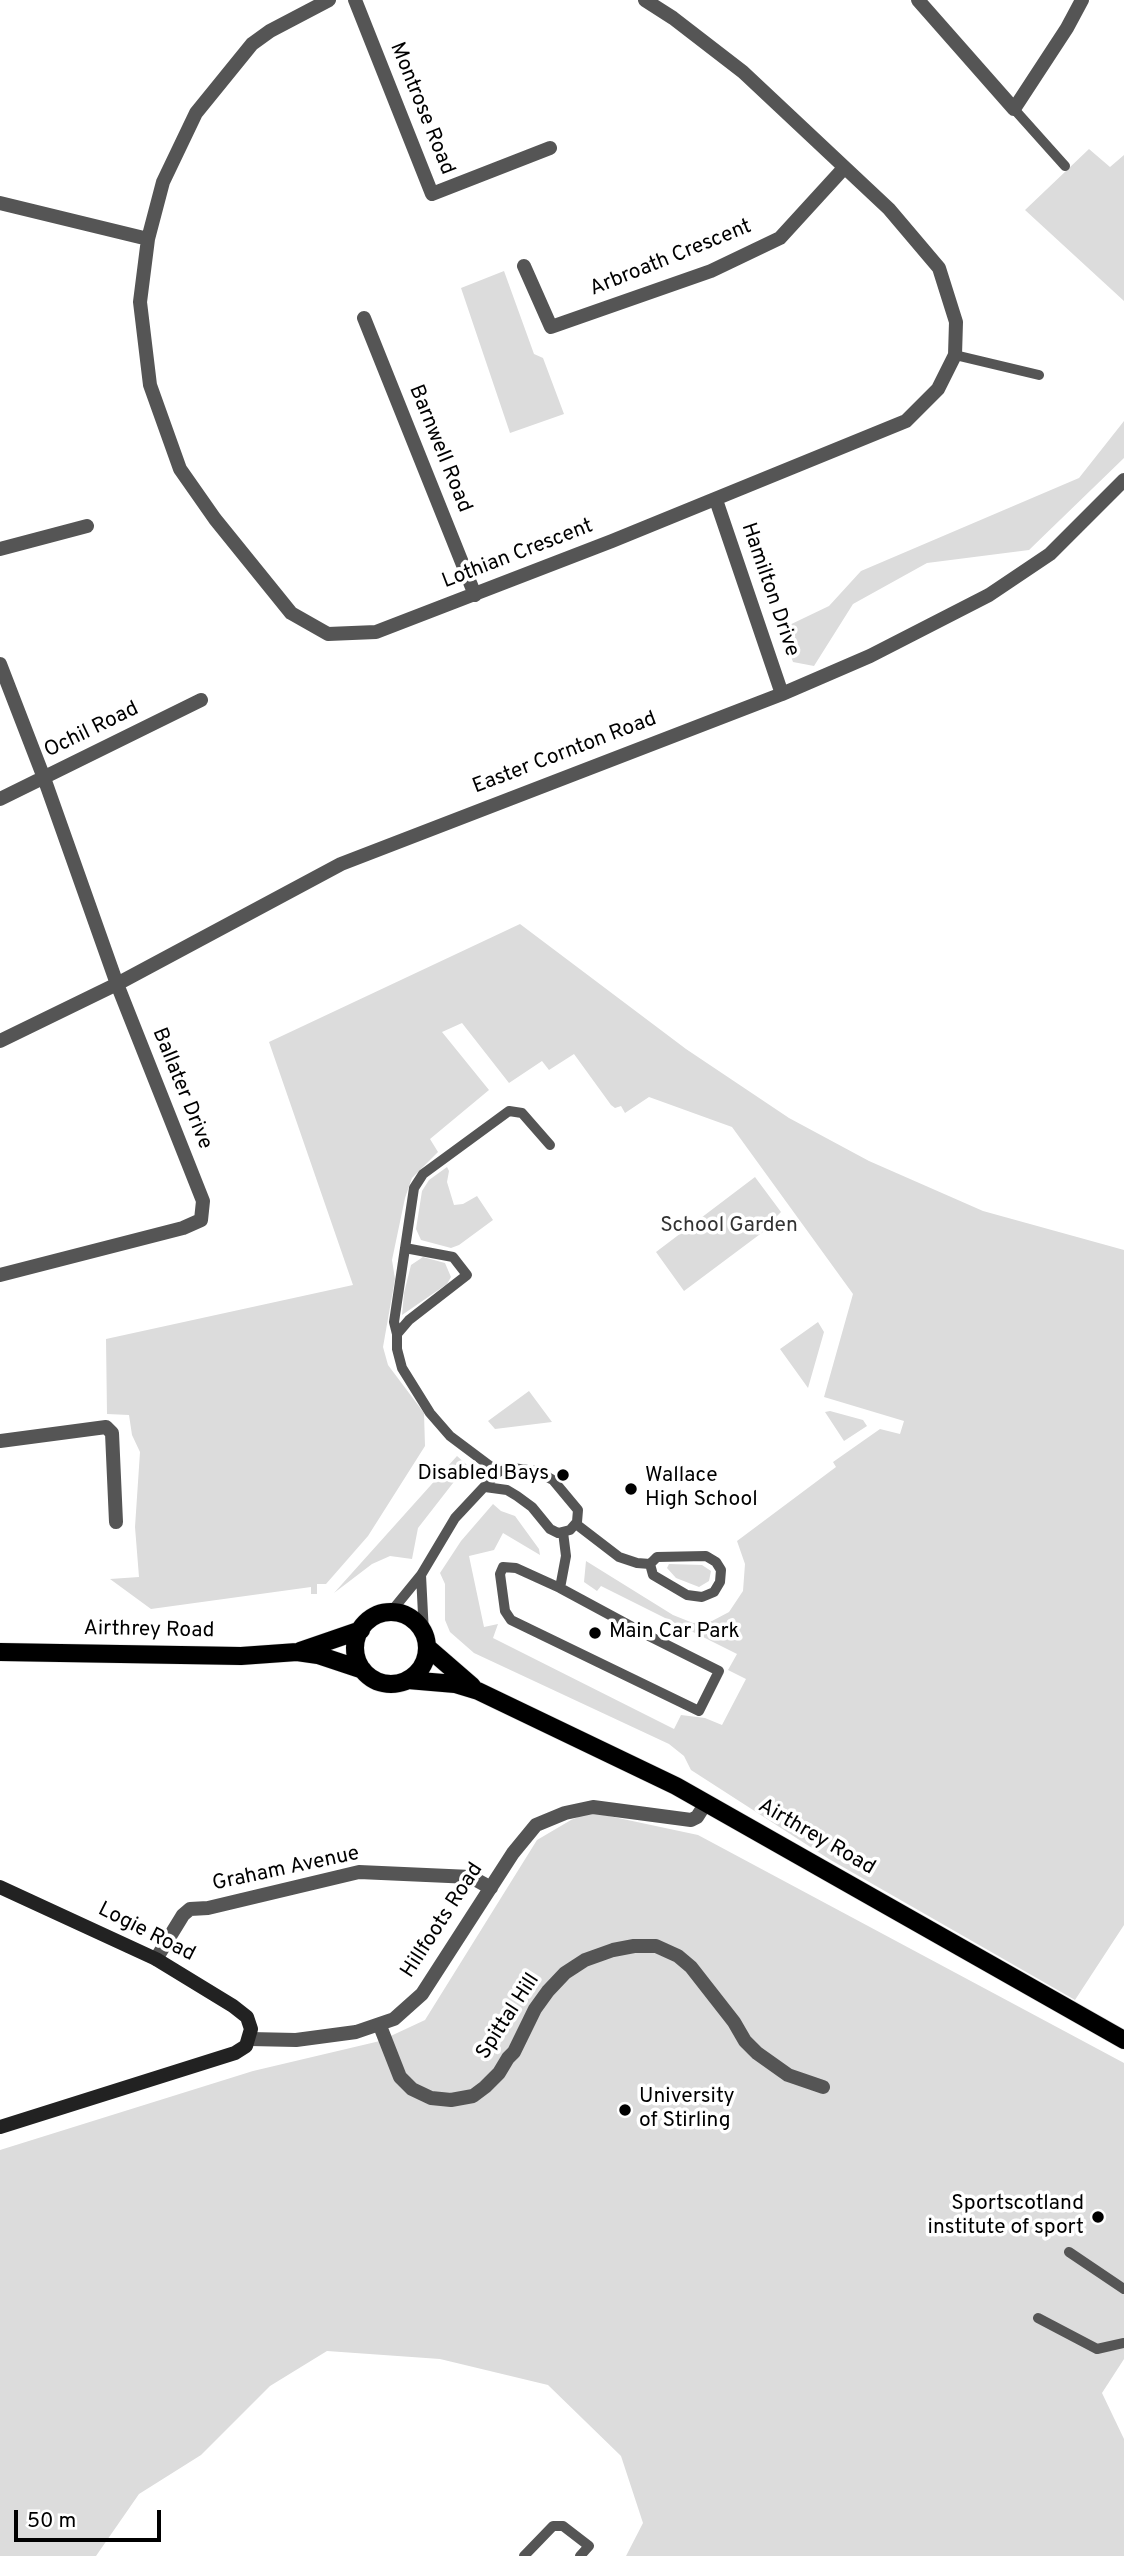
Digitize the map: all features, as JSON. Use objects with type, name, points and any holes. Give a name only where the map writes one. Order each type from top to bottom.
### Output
[{"type":"main road","points":[[363,1670],[355,1650],[361,1630],[369,1621],[390,1612],[410,1618],[425,1640],[478,1690]]},
{"type":"main road","points":[[297,1652],[361,1630]]},
{"type":"main road","points":[[408,1680],[422,1666],[425,1640]]},
{"type":"main road","name":"Airthrey Road","points":[[0,1652],[241,1656],[297,1652]]},
{"type":"main road","points":[[297,1652],[318,1655],[363,1670],[379,1682],[399,1683],[408,1680],[455,1684],[478,1690]]},
{"type":"main road","name":"Airthrey Road","points":[[478,1690],[706,1803],[1124,2040]]},
{"type":"main road","name":"Logie Road","points":[[0,1887],[156,1959],[196,1983],[247,2017],[251,2029],[250,2039]]},
{"type":"main road","points":[[0,2127],[234,2053],[246,2046],[250,2039]]},
{"type":"street","name":"Lothian Crescent","points":[[329,0],[270,30],[252,44],[196,113],[163,182],[148,239],[140,302],[150,385],[180,469],[215,519],[291,613],[328,634],[376,632],[716,500],[905,421],[938,388],[955,355],[956,322],[939,268],[888,209],[743,72],[645,0]]},
{"type":"street","name":"Montrose Road","points":[[355,0],[432,194],[550,148]]},
{"type":"street","points":[[918,0],[1014,109],[1082,0]]},
{"type":"street","name":"Arbroath Crescent","points":[[524,266],[551,327],[711,271],[780,238],[844,168]]},
{"type":"street","points":[[0,202],[148,239]]},
{"type":"street","name":"Barnwell Road","points":[[364,318],[475,595]]},
{"type":"street","name":"Easter Cornton Road","points":[[0,1041],[117,984],[341,864],[782,694],[870,656],[989,595],[1050,554],[1124,480]]},
{"type":"street","name":"Hamilton Drive","points":[[716,500],[782,694]]},
{"type":"street","points":[[0,549],[87,526]]},
{"type":"street","name":"Ballater Drive","points":[[0,664],[44,778],[117,984],[203,1201],[201,1220],[183,1228],[0,1275]]},
{"type":"street","name":"Ochil Road","points":[[0,799],[201,700]]},
{"type":"street","points":[[0,1441],[106,1427],[113,1433],[116,1522]]},
{"type":"street","name":"Hillfoots Road","points":[[250,2039],[296,2040],[356,2032],[394,2019],[422,1994],[513,1853],[536,1825],[565,1813],[593,1807],[691,1820],[697,1817],[706,1803]]},
{"type":"street","name":"Graham Avenue","points":[[156,1959],[183,1915],[190,1909],[208,1908],[359,1872],[471,1877],[491,1888]]},
{"type":"street","name":"Spittal Hill","points":[[380,2026],[400,2077],[412,2089],[431,2098],[451,2100],[473,2095],[499,2073],[514,2052],[548,1990],[565,1973],[585,1960],[613,1950],[634,1946],[656,1947],[678,1956],[691,1966],[734,2022],[745,2041],[757,2053],[788,2075],[823,2087]]},
{"type":"lane","points":[[1014,109],[1065,166]]},
{"type":"lane","points":[[955,355],[1039,375]]},
{"type":"lane","points":[[498,1472],[450,1436],[430,1413],[402,1368],[394,1322],[414,1188],[423,1174],[509,1111],[522,1113],[550,1145]]},
{"type":"lane","points":[[397,1334],[409,1320],[467,1275],[453,1257],[405,1248]]},
{"type":"lane","points":[[390,1612],[421,1575],[456,1518],[498,1472],[512,1468],[536,1471],[553,1480],[578,1510],[576,1524],[570,1530],[558,1533],[550,1529],[532,1507],[517,1496],[507,1490],[485,1487]]},
{"type":"lane","points":[[576,1524],[619,1558],[650,1564]]},
{"type":"lane","points":[[560,1588],[566,1556],[563,1532]]},
{"type":"lane","points":[[706,1556],[716,1562],[721,1570],[720,1582],[714,1592],[702,1597],[687,1595],[653,1575],[650,1564],[657,1557],[706,1556]]},
{"type":"lane","points":[[503,1567],[516,1568],[560,1588],[719,1671],[699,1711],[510,1620],[505,1611],[500,1574],[503,1567]]},
{"type":"lane","points":[[421,1575],[425,1640]]},
{"type":"lane","points":[[1069,2252],[1124,2288]]},
{"type":"lane","points":[[1038,2318],[1097,2349],[1124,2343]]},
{"type":"lane","points":[[524,2556],[553,2526],[562,2526],[589,2546],[580,2556]]},
{"type":"green space","points":[[1089,149],[1110,167],[1124,155],[1124,301],[1025,210]]},
{"type":"green space","points":[[504,271],[534,354],[543,358],[564,414],[510,433],[461,288]]},
{"type":"green space","points":[[1124,421],[1124,458],[1029,550],[927,563],[853,604],[814,666],[793,662],[781,629],[829,606],[861,571],[1079,478]]},
{"type":"green space","name":"Wallace High School","points":[[520,924],[686,1049],[789,1118],[869,1161],[983,1211],[1124,1250],[1124,1925],[1075,2000],[829,1859],[691,1770],[684,1756],[669,1744],[474,1653],[450,1632],[445,1620],[445,1584],[440,1573],[461,1541],[493,1504],[501,1511],[515,1516],[539,1549],[540,1555],[503,1533],[494,1550],[469,1556],[484,1627],[498,1624],[493,1638],[674,1729],[681,1715],[705,1718],[722,1725],[746,1679],[728,1670],[737,1654],[601,1586],[597,1591],[584,1582],[586,1561],[673,1615],[693,1623],[712,1621],[729,1612],[743,1591],[745,1564],[737,1541],[836,1467],[833,1462],[880,1429],[900,1434],[904,1421],[824,1397],[853,1294],[732,1127],[649,1097],[625,1113],[621,1106],[615,1108],[611,1105],[574,1054],[549,1070],[542,1061],[509,1083],[462,1023],[442,1032],[489,1090],[430,1139],[438,1152],[412,1178],[392,1260],[395,1279],[383,1347],[388,1365],[424,1413],[425,1446],[368,1536],[326,1584],[317,1584],[317,1594],[311,1594],[311,1587],[151,1609],[110,1579],[139,1577],[135,1527],[140,1452],[132,1435],[129,1415],[107,1414],[106,1339],[353,1285],[269,1042]]},
{"type":"green space","points":[[447,1167],[447,1182],[454,1205],[463,1204],[477,1196],[493,1220],[451,1248],[421,1240],[416,1229],[422,1191],[429,1180]]},
{"type":"green space","name":"School Garden","points":[[755,1177],[781,1212],[776,1217],[779,1220],[684,1291],[656,1252]]},
{"type":"green space","points":[[423,1257],[445,1263],[451,1277],[447,1284],[402,1315],[411,1265]]},
{"type":"green space","points":[[818,1322],[824,1332],[808,1388],[780,1349]]},
{"type":"green space","points":[[529,1391],[552,1422],[495,1429],[488,1421]]},
{"type":"green space","points":[[825,1412],[863,1420],[867,1426],[844,1441]]},
{"type":"green space","points":[[457,1456],[467,1465],[418,1528],[412,1559],[390,1556],[372,1564],[334,1593]]},
{"type":"green space","points":[[669,1564],[702,1565],[711,1571],[709,1581],[699,1587],[676,1578],[667,1568]]},
{"type":"green space","name":"University of Stirling","points":[[590,1812],[698,1835],[1124,2063],[1124,2359],[1102,2393],[1124,2439],[1124,2556],[626,2556],[643,2523],[621,2456],[548,2385],[440,2359],[327,2351],[270,2386],[201,2455],[139,2494],[96,2556],[0,2556],[0,2150],[253,2071],[380,2041],[425,2020],[537,1840]]},
{"type":"place","name":"Disabled Bays","points":[[563,1475]]},
{"type":"place","name":"Wallace High School","points":[[631,1489]]},
{"type":"place","name":"Main Car Park","points":[[595,1633]]},
{"type":"place","name":"University of Stirling","points":[[625,2110]]},
{"type":"place","name":"Sportscotland institute of sport","points":[[1098,2217]]}]
